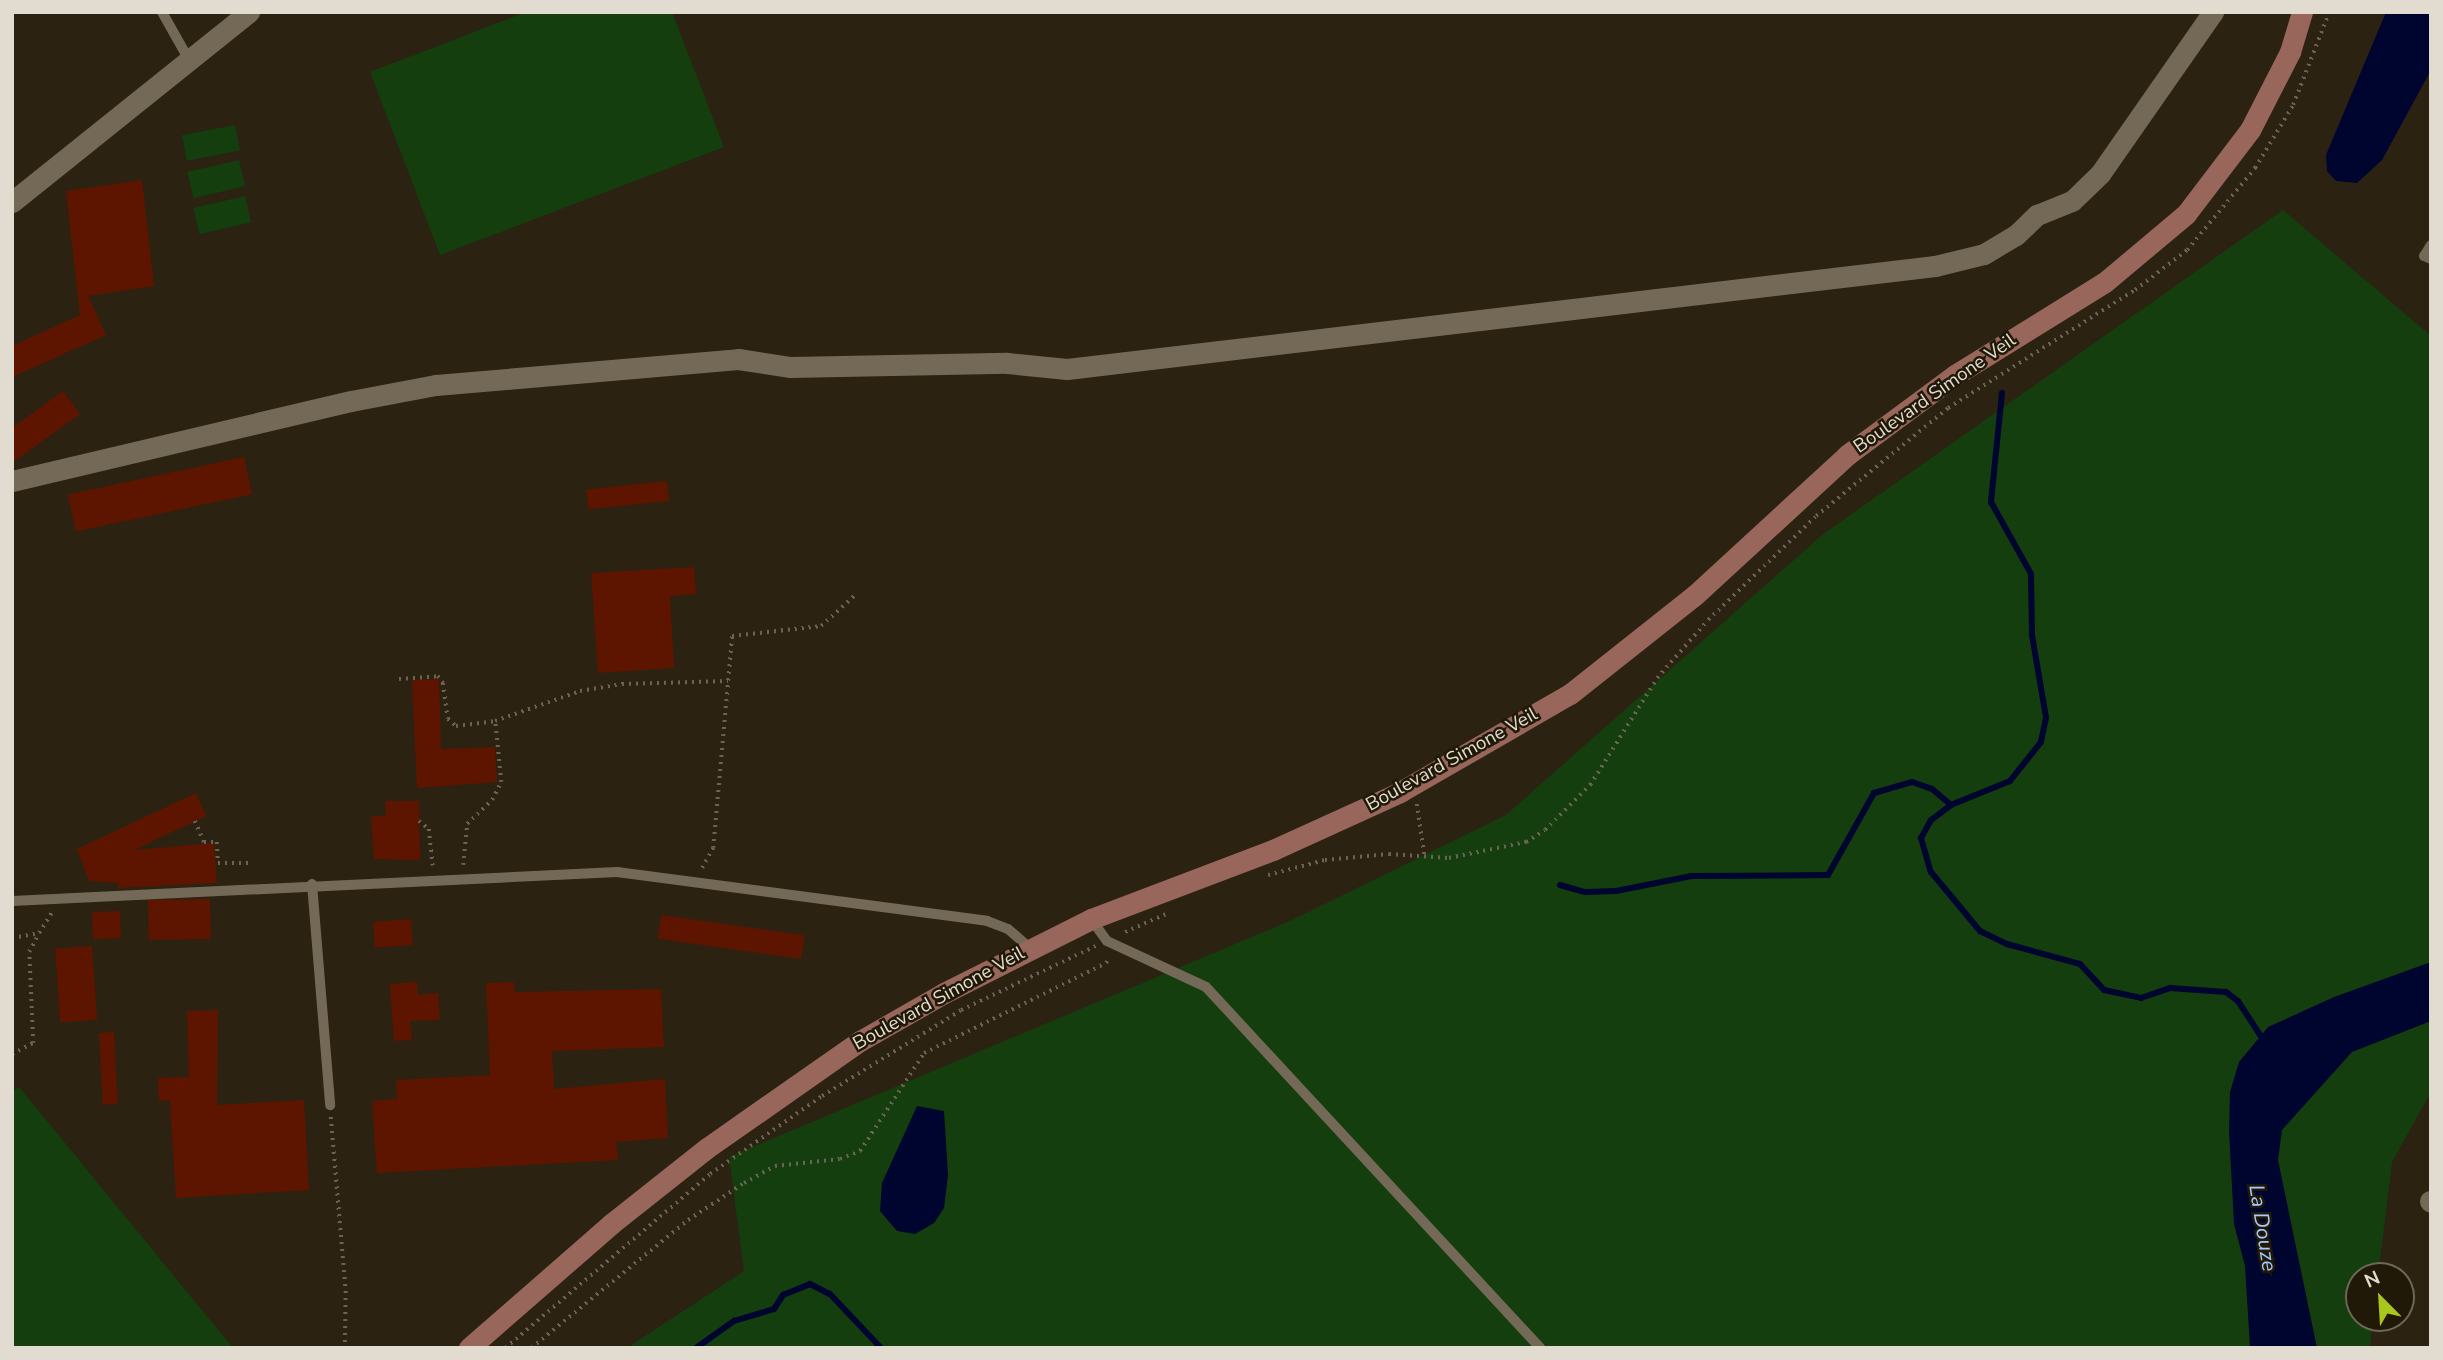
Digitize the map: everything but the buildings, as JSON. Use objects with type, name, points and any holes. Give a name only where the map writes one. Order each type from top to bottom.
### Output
[{"type":"main road","name":"Boulevard Simone Veil","points":[[469,1348],[611,1224],[707,1148],[860,1041],[1030,948],[1091,919],[1273,850],[1416,784],[1570,694],[1695,595],[1847,455],[1933,391],[2105,282],[2150,247],[2202,195],[2250,130],[2290,51],[2302,12]]},
{"type":"street","points":[[12,202],[249,12]]},
{"type":"street","points":[[12,481],[351,401],[436,385],[738,359],[789,367],[1007,363],[1067,369],[1935,266],[1984,254],[2016,235],[2037,215],[2072,201],[2100,174],[2213,12]]},
{"type":"lane","points":[[162,12],[189,60]]},
{"type":"lane","points":[[2431,245],[2424,256],[2431,259]]},
{"type":"lane","points":[[12,901],[312,884],[617,872],[987,921],[1008,929],[1030,948]]},
{"type":"lane","points":[[312,884],[330,1105]]},
{"type":"lane","points":[[1091,919],[1107,941],[1206,987],[1540,1348]]},
{"type":"path","points":[[682,880],[702,868],[713,848],[732,636],[821,626],[856,594]]},
{"type":"path","points":[[400,679],[438,676],[443,683],[448,719],[456,726],[495,721],[580,691],[622,684],[728,681]]},
{"type":"path","points":[[463,878],[463,840],[467,824],[492,800],[501,782],[495,721]]},
{"type":"path","points":[[1416,784],[1425,858]]},
{"type":"path","points":[[195,821],[204,842],[217,842],[218,863],[253,863]]},
{"type":"path","points":[[419,821],[429,829],[434,879]]},
{"type":"path","points":[[12,1054],[33,1043],[29,952],[39,933],[48,924],[52,899]]},
{"type":"path","points":[[12,938],[39,933]]},
{"type":"path","points":[[530,1348],[688,1220],[744,1183],[775,1166],[840,1160],[860,1151],[924,1053],[1106,963],[1112,950],[1107,941]]},
{"type":"path","points":[[330,1105],[346,1291],[345,1348]]},
{"type":"green space","points":[[526,12],[672,12],[724,147],[440,255],[370,72]]},
{"type":"green space","points":[[235,125],[240,151],[187,161],[182,135]]},
{"type":"green space","points":[[239,160],[245,186],[193,198],[187,172]]},
{"type":"green space","points":[[245,196],[251,222],[199,234],[193,208]]},
{"type":"green space","points":[[2283,210],[2431,336],[2431,1092],[2392,1162],[2380,1262],[2345,1262],[2345,1332],[2372,1332],[2370,1348],[627,1348],[744,1271],[729,1157],[1292,920],[1506,815],[1822,535]]},
{"type":"green space","points":[[19,1087],[233,1348],[12,1348],[12,1091]]},
{"type":"water","points":[[2386,12],[2431,12],[2431,70],[2382,160],[2357,183],[2336,181],[2327,171],[2326,155]]},
{"type":"water","name":"La Douze","points":[[2431,962],[2431,1021],[2352,1052],[2282,1130],[2278,1160],[2317,1348],[2250,1348],[2245,1266],[2234,1224],[2229,1131],[2230,1092],[2239,1062],[2268,1027],[2334,997]]},
{"type":"water","points":[[917,1106],[944,1111],[948,1175],[944,1208],[934,1223],[915,1234],[897,1231],[880,1211],[882,1183]]},
{"type":"waterway","points":[[2002,393],[1991,502],[2031,574],[2032,635],[2046,718],[2041,742],[2010,781],[1951,805],[1931,820],[1921,838],[1931,872],[1980,931],[2007,944],[2080,964],[2104,990],[2141,998],[2170,988],[2226,992],[2238,1001],[2264,1041]]},
{"type":"waterway","points":[[1560,885],[1585,892],[1616,891],[1692,876],[1828,875],[1874,793],[1912,782],[1932,789],[1951,805]]},
{"type":"waterway","points":[[696,1348],[734,1321],[774,1309],[783,1295],[810,1284],[830,1294],[881,1348]]}]
